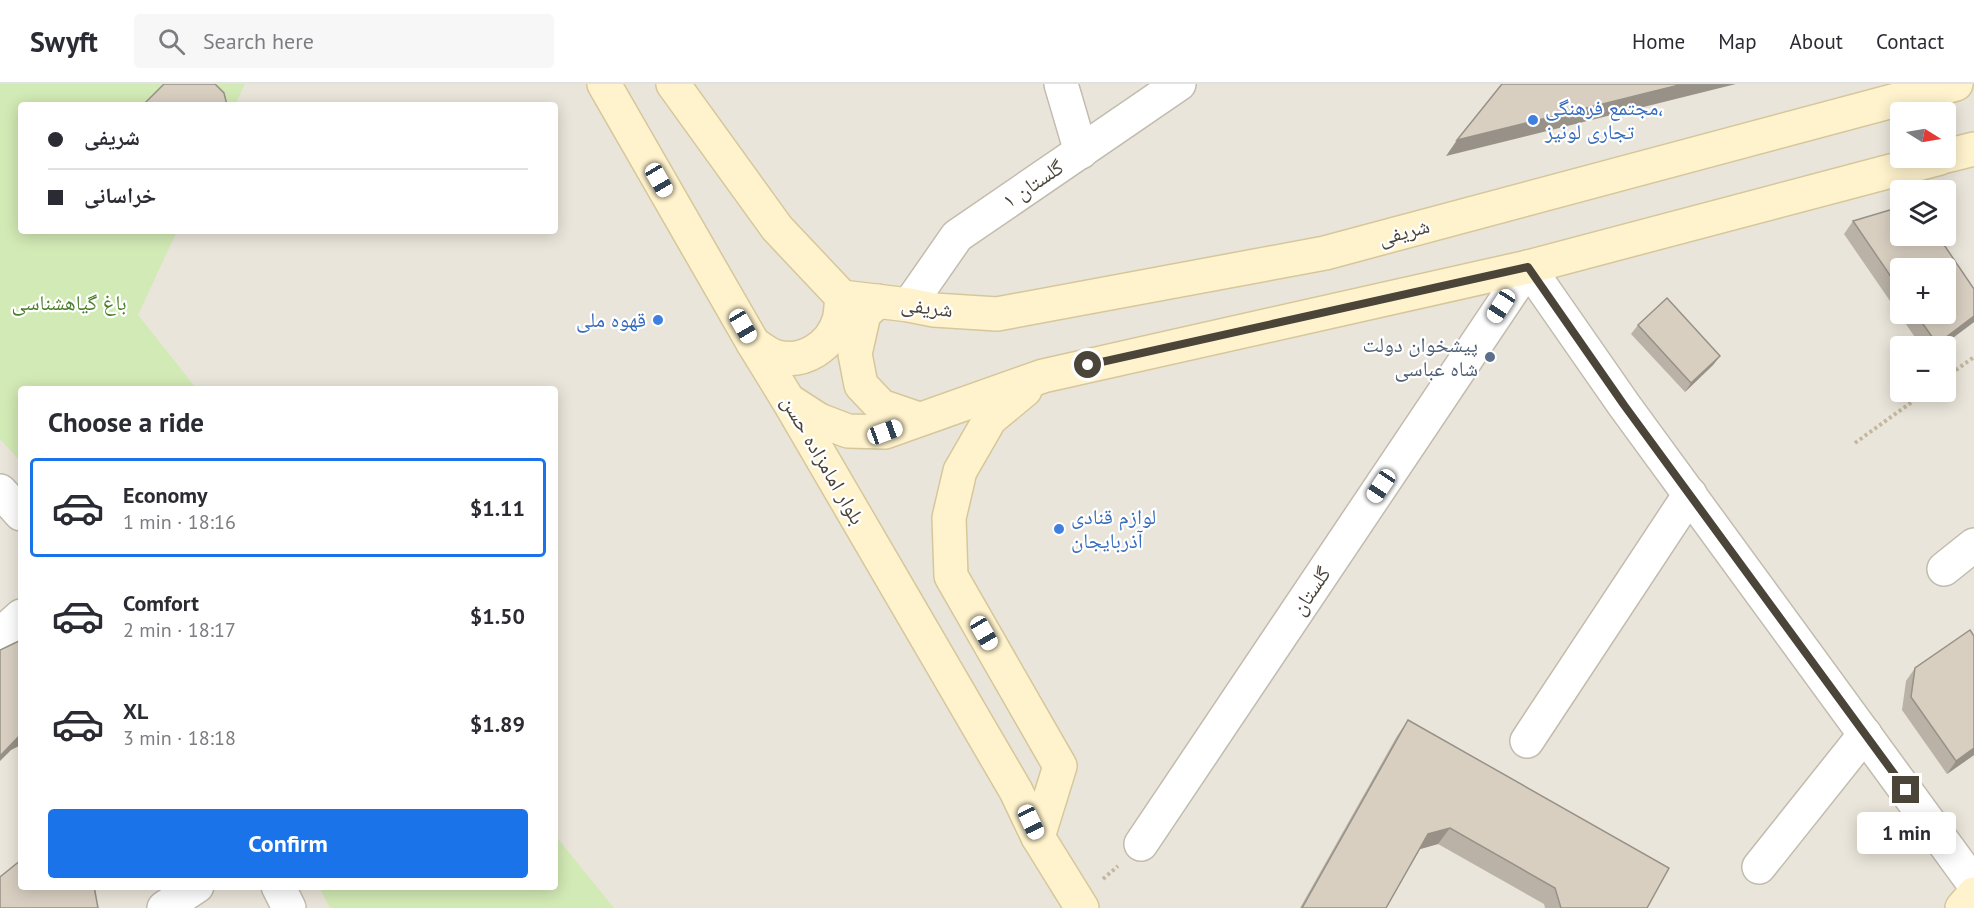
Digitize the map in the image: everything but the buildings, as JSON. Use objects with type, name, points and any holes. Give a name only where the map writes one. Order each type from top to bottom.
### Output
[{"type":"main road","name":"بلوار امامزاده حسن","points":[[604,84],[753,344],[1016,791],[1038,837],[1080,904]]},
{"type":"main road","points":[[674,84],[777,228],[842,297],[839,320],[830,338],[818,351],[796,358],[776,357],[753,344]]},
{"type":"main road","name":"شریفی","points":[[842,297],[934,310],[997,314],[1325,253],[1956,84]]},
{"type":"main road","points":[[1956,154],[1974,149]]},
{"type":"main road","points":[[788,400],[819,420],[848,430],[885,432],[1043,375],[1528,267],[1902,168]]},
{"type":"main road","points":[[893,303],[864,314],[855,354],[861,385],[881,406],[919,419]]},
{"type":"main road","points":[[1038,837],[1060,766],[951,576],[949,518],[960,471],[990,419],[1043,375]]},
{"type":"main road","points":[[1962,908],[1974,894]]},
{"type":"street","points":[[1060,84],[1081,152]]},
{"type":"street","name":"گلستان ۱","points":[[893,303],[957,236],[1179,84]]},
{"type":"street","points":[[1528,267],[1624,405],[1974,884]]},
{"type":"street","name":"گلستان","points":[[1141,844],[1528,267]]},
{"type":"street","points":[[0,491],[18,511]]},
{"type":"street","points":[[1527,741],[1690,494]]},
{"type":"street","points":[[1944,568],[1974,545]]},
{"type":"street","points":[[0,635],[18,619]]},
{"type":"street","points":[[1759,867],[1865,734]]},
{"type":"street","points":[[164,908],[190,890]]},
{"type":"street","points":[[281,890],[290,908]]},
{"type":"path","points":[[1956,370],[1974,357]]},
{"type":"path","points":[[1856,443],[1912,402]]},
{"type":"path","points":[[1080,904],[1141,844]]},
{"type":"shaded area","points":[[0,84],[1974,84],[1974,908],[0,908]]},
{"type":"green space","name":"باغ گیاهشناسی","points":[[0,84],[245,84],[236,102],[18,102],[18,234],[176,234],[138,315],[194,386],[18,386],[18,459],[0,439]]},
{"type":"green space","points":[[558,839],[614,908],[330,908],[321,890],[558,890]]},
{"type":"place","name":"مجتمع فرهنگی، تجاری لونیز","points":[[1533,120]]},
{"type":"place","name":"قهوه ملی","points":[[658,320]]},
{"type":"place","name":"پیشخوان دولت شاه عباسی","points":[[1490,357]]},
{"type":"place","name":"لوازم قنادی آذربایجان","points":[[1059,529]]},
{"type":"route","points":[[1088,365],[1528,267],[1624,405],[1906,790]]}]
